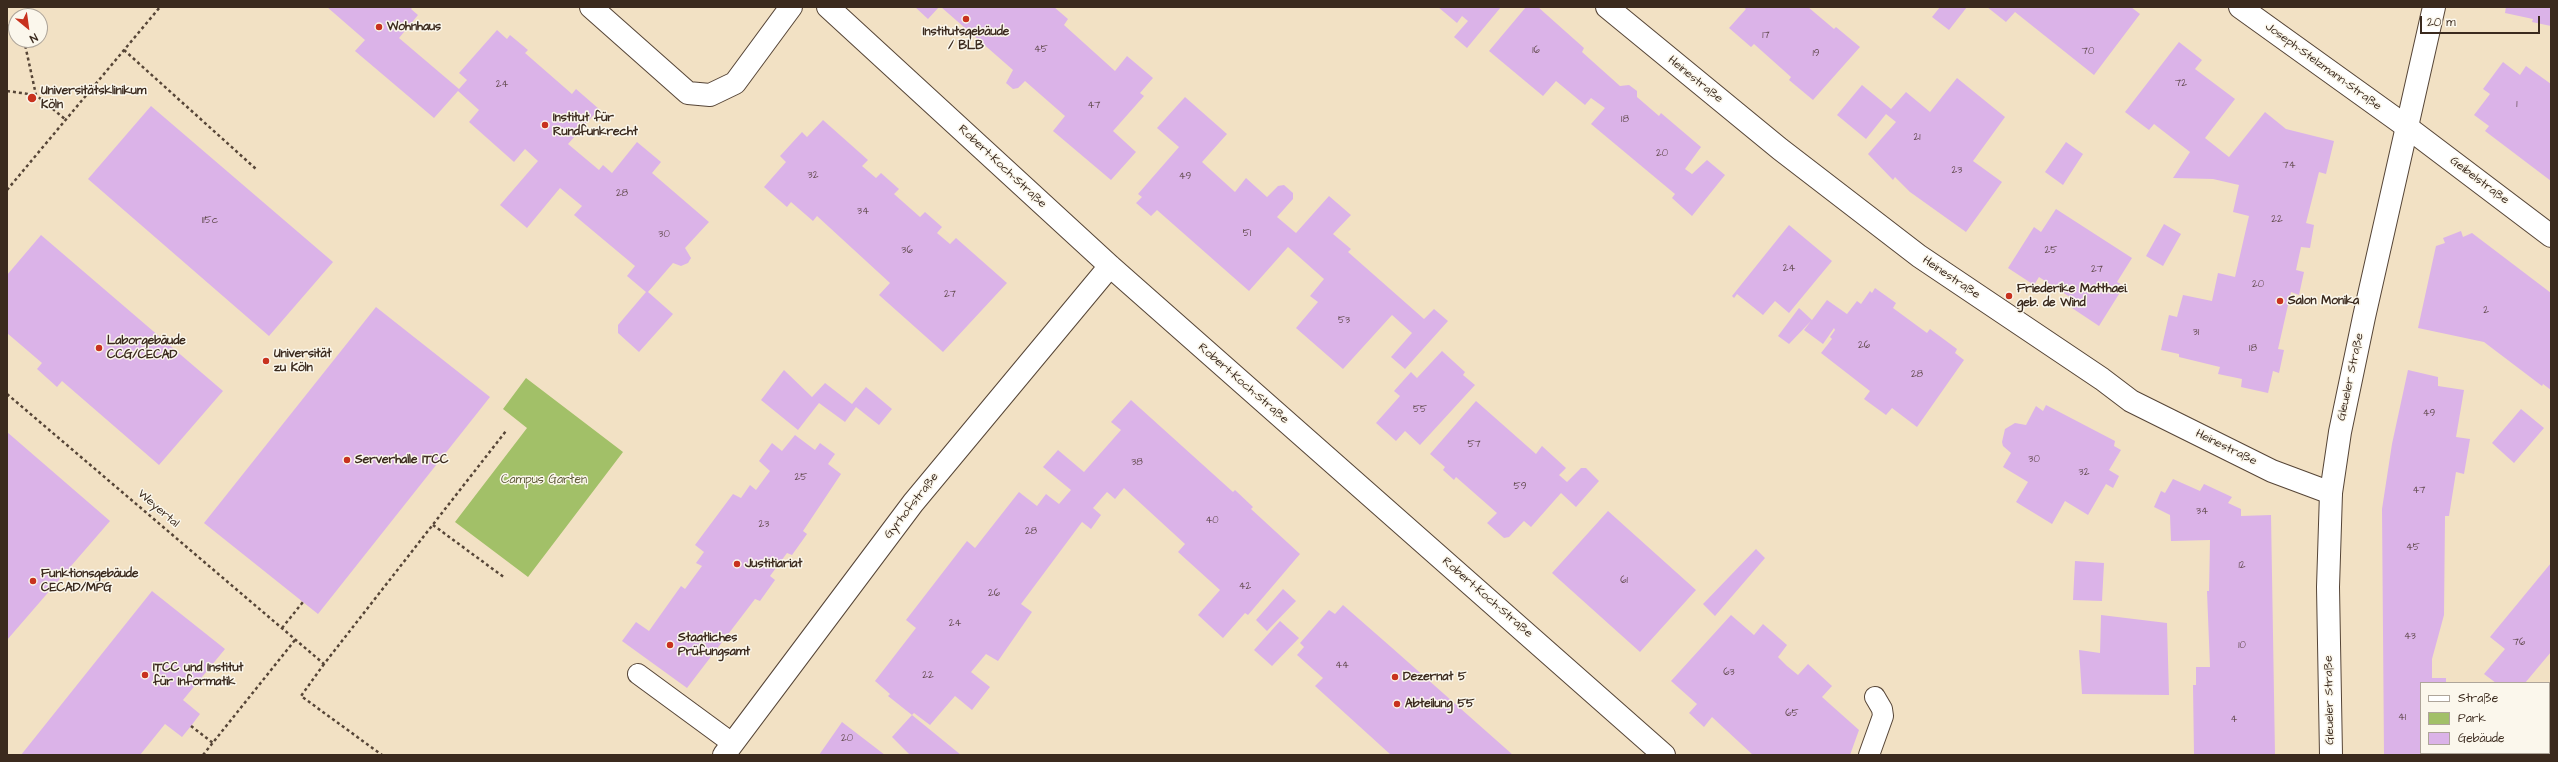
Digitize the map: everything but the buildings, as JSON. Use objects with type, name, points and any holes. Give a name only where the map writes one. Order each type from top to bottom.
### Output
[{"type":"street","points":[[591,7],[688,93],[710,96],[734,83],[791,7]]},
{"type":"street","name":"Robert-Koch-Straße","points":[[828,7],[1110,266],[1664,755]]},
{"type":"street","name":"Heinestraße","points":[[1607,7],[1780,149],[1919,256],[2102,379],[2131,401],[2272,471],[2331,492]]},
{"type":"street","name":"Joseph-Stelzmann-Straße","points":[[2240,7],[2407,127]]},
{"type":"street","name":"Gleueler Straße","points":[[2332,755],[2328,587],[2331,492],[2343,417],[2434,7]]},
{"type":"street","name":"Geibelstraße","points":[[2407,127],[2551,236]]},
{"type":"street","name":"Gyrhofstraße","points":[[728,749],[913,503],[1110,266]]},
{"type":"lane","points":[[638,674],[728,749]]},
{"type":"lane","points":[[1869,755],[1883,716],[1882,708],[1875,698]]},
{"type":"path","points":[[7,190],[160,7]]},
{"type":"path","points":[[26,48],[36,94]]},
{"type":"path","points":[[124,50],[256,169]]},
{"type":"path","points":[[7,91],[36,94],[66,120]]},
{"type":"path","name":"Weyertal","points":[[7,394],[324,664]]},
{"type":"path","points":[[382,755],[301,696],[324,664],[506,431]]},
{"type":"path","points":[[433,525],[505,578]]},
{"type":"path","points":[[282,628],[303,602]]},
{"type":"path","points":[[203,755],[295,640]]},
{"type":"path","points":[[191,726],[213,743]]},
{"type":"green space","name":"Campus Garten","points":[[526,378],[623,452],[528,577],[455,522],[527,428],[503,409]]},
{"type":"place","name":"Institutsgebäude / BLB","points":[[966,19]]},
{"type":"place","name":"Wohnhaus","points":[[379,27]]},
{"type":"place","name":"Universitätsklinikum Köln","points":[[32,98]]},
{"type":"place","name":"Institut für Rundfunkrecht","points":[[545,125]]},
{"type":"place","name":"Friederike Matthaei. geb. de Wind","points":[[2009,296]]},
{"type":"place","name":"Salon Monika","points":[[2280,301]]},
{"type":"place","name":"Laborgebäude CCG/CECAD","points":[[99,348]]},
{"type":"place","name":"Universität zu Köln","points":[[266,361]]},
{"type":"place","name":"Serverhalle ITCC","points":[[347,460]]},
{"type":"place","name":"Justitiariat","points":[[737,564]]},
{"type":"place","name":"Funktionsgebäude CECAD/MPG","points":[[33,581]]},
{"type":"place","name":"Staatliches Prüfungsamt","points":[[670,645]]},
{"type":"place","name":"ITCC und Institut für Informatik","points":[[145,675]]},
{"type":"place","name":"Dezernat 5","points":[[1395,677]]},
{"type":"place","name":"Abteilung 55","points":[[1397,704]]}]
